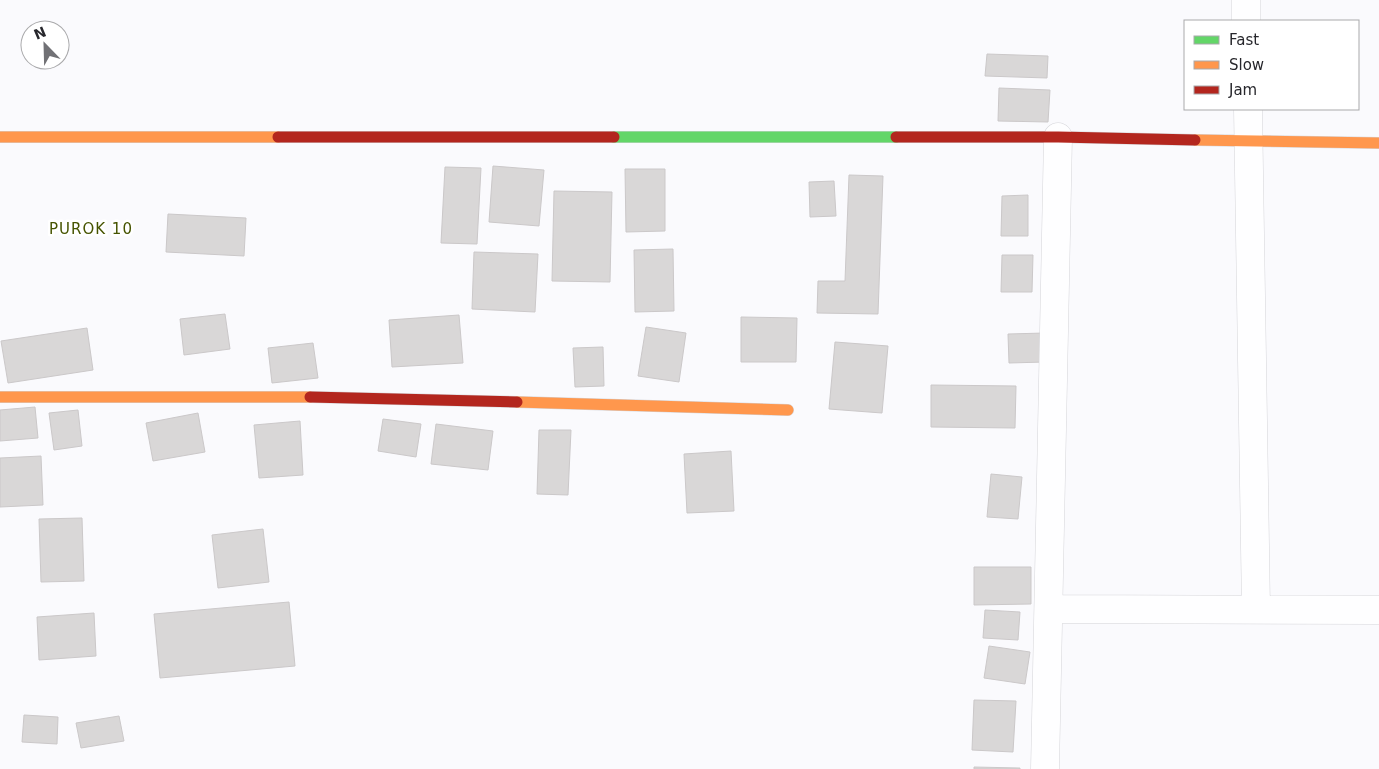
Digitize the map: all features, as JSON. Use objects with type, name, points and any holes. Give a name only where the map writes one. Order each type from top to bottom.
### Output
[{"type":"street","points":[[1246,0],[1246,20]]},
{"type":"street","points":[[1248,110],[1256,609]]},
{"type":"street","points":[[0,137],[1058,137],[1379,143]]},
{"type":"street","points":[[1045,769],[1058,137]]},
{"type":"street","points":[[0,397],[284,396],[788,410]]},
{"type":"street","points":[[1049,608],[1379,610]]},
{"type":"building","points":[[987,54],[1048,56],[1047,78],[985,76]]},
{"type":"building","points":[[999,88],[1050,90],[1048,122],[998,121]]},
{"type":"building","points":[[493,166],[544,170],[539,226],[489,222]]},
{"type":"building","points":[[445,167],[481,168],[477,244],[441,243]]},
{"type":"building","points":[[625,169],[665,169],[665,231],[626,232]]},
{"type":"building","points":[[849,175],[883,176],[878,314],[817,313],[818,281],[845,281]]},
{"type":"building","points":[[834,181],[836,216],[810,217],[809,182]]},
{"type":"building","points":[[554,191],[612,192],[610,282],[552,281]]},
{"type":"building","points":[[1028,195],[1028,236],[1001,236],[1002,196]]},
{"type":"building","points":[[168,214],[246,218],[244,256],[166,252]]},
{"type":"building","points":[[673,249],[674,311],[635,312],[634,250]]},
{"type":"building","points":[[474,252],[538,254],[535,312],[472,309]]},
{"type":"building","points":[[1002,255],[1033,255],[1032,292],[1001,292]]},
{"type":"building","points":[[225,314],[230,349],[184,355],[180,319]]},
{"type":"building","points":[[459,315],[463,363],[392,367],[389,320]]},
{"type":"building","points":[[741,317],[797,318],[796,362],[741,362]]},
{"type":"building","points":[[646,327],[686,333],[679,382],[638,376]]},
{"type":"building","points":[[87,328],[93,370],[8,383],[1,341]]},
{"type":"building","points":[[1045,333],[1045,362],[1009,363],[1008,334]]},
{"type":"building","points":[[835,342],[888,346],[882,413],[829,409]]},
{"type":"building","points":[[313,343],[318,378],[272,383],[268,348]]},
{"type":"building","points":[[603,347],[604,386],[575,387],[573,348]]},
{"type":"building","points":[[931,385],[1016,386],[1015,428],[931,427]]},
{"type":"building","points":[[35,407],[38,438],[0,441],[0,410]]},
{"type":"building","points":[[78,410],[82,446],[54,450],[49,413]]},
{"type":"building","points":[[198,413],[205,452],[153,461],[146,423]]},
{"type":"building","points":[[383,419],[421,424],[416,457],[378,451]]},
{"type":"building","points":[[300,421],[303,475],[259,478],[254,425]]},
{"type":"building","points":[[436,424],[493,431],[488,470],[431,464]]},
{"type":"building","points":[[539,430],[571,430],[568,495],[537,494]]},
{"type":"building","points":[[731,451],[734,511],[687,513],[684,454]]},
{"type":"building","points":[[41,456],[43,505],[0,507],[0,458]]},
{"type":"building","points":[[991,474],[1022,477],[1018,519],[987,517]]},
{"type":"building","points":[[82,518],[84,581],[41,582],[39,519]]},
{"type":"building","points":[[263,529],[269,582],[218,588],[212,535]]},
{"type":"building","points":[[974,567],[1031,567],[1031,604],[974,605]]},
{"type":"building","points":[[289,602],[295,666],[160,678],[154,614]]},
{"type":"building","points":[[985,610],[1020,612],[1018,640],[983,638]]},
{"type":"building","points":[[94,613],[96,656],[39,660],[37,617]]},
{"type":"building","points":[[989,646],[1030,652],[1025,684],[984,678]]},
{"type":"building","points":[[974,700],[1016,701],[1013,752],[972,750]]},
{"type":"building","points":[[24,715],[58,717],[57,744],[22,742]]},
{"type":"building","points":[[119,716],[124,741],[81,748],[76,723]]},
{"type":"building","points":[[974,767],[1020,768],[1020,769],[974,769]]},
{"type":"traffic: fast","points":[[614,137],[896,137]]},
{"type":"traffic: slow","points":[[0,137],[278,137]]},
{"type":"traffic: slow","points":[[1195,140],[1379,143]]},
{"type":"traffic: slow","points":[[0,397],[310,397]]},
{"type":"traffic: slow","points":[[517,402],[788,410]]},
{"type":"traffic: jam","points":[[278,137],[614,137]]},
{"type":"traffic: jam","points":[[896,137],[1058,137],[1195,140]]},
{"type":"traffic: jam","points":[[310,397],[517,402]]},
{"type":"district","name":"PUROK 10","points":[[91,229]]}]
